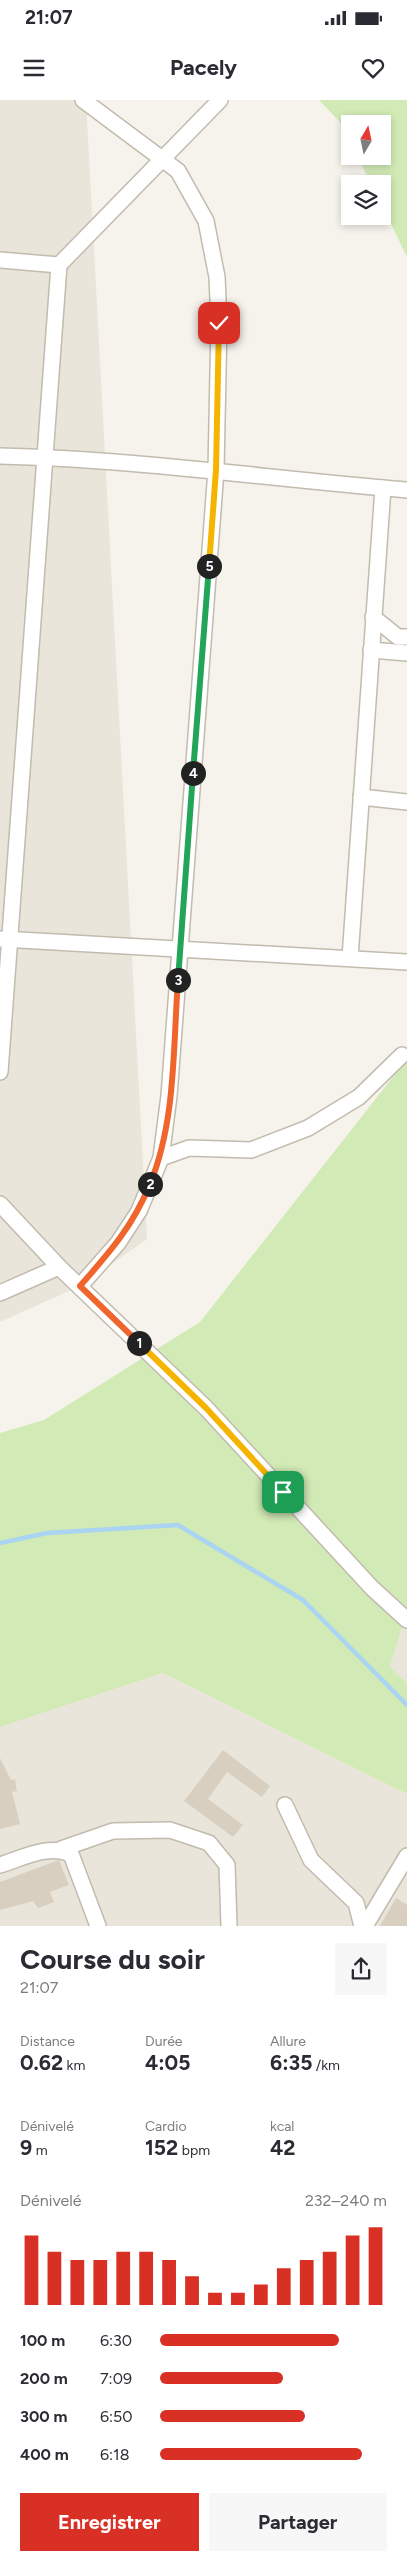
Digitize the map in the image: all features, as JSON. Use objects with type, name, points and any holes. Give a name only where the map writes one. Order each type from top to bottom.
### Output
[{"type":"street","points":[[80,1286],[118,1243],[139,1211],[161,1158],[170,1096],[216,470],[219,323],[217,277],[206,221],[178,171],[83,100]]},
{"type":"street","points":[[0,1072],[5,939],[46,457],[59,264],[220,100]]},
{"type":"street","points":[[0,260],[59,264]]},
{"type":"street","points":[[0,456],[46,457],[216,470],[407,490]]},
{"type":"street","points":[[350,958],[383,488]]},
{"type":"street","points":[[373,617],[398,637],[407,637]]},
{"type":"street","points":[[371,650],[407,653]]},
{"type":"street","points":[[361,797],[407,802]]},
{"type":"street","points":[[5,939],[407,962]]},
{"type":"street","points":[[161,1158],[189,1148],[251,1150],[308,1128],[359,1096],[402,1055]]},
{"type":"street","points":[[0,1204],[59,1268],[206,1408],[372,1588],[407,1620]]},
{"type":"street","points":[[0,1292],[59,1268]]},
{"type":"street","points":[[285,1805],[311,1860],[356,1903],[363,1926]]},
{"type":"street","points":[[0,1865],[46,1850],[61,1849],[113,1831],[170,1830],[209,1843],[227,1864],[230,1926]]},
{"type":"street","points":[[61,1849],[71,1854],[98,1926]]},
{"type":"street","points":[[363,1926],[407,1856]]},
{"type":"shaded area","points":[[0,100],[86,100],[147,1239],[80,1286],[0,1322]]},
{"type":"shaded area","points":[[407,1610],[407,1683],[390,1667]]},
{"type":"shaded area","points":[[163,1673],[407,1794],[407,1926],[0,1926],[0,1727]]},
{"type":"green space","points":[[319,100],[407,100],[407,257],[391,224],[391,175],[366,175],[362,165],[391,165],[391,115],[341,115],[341,124]]},
{"type":"green space","points":[[407,1059],[407,1610],[390,1667],[407,1683],[407,1794],[163,1673],[0,1727],[0,1433],[44,1420],[200,1322]]},
{"type":"building","points":[[223,1750],[270,1786],[262,1797],[227,1772],[208,1799],[243,1825],[233,1837],[184,1801]]},
{"type":"building","points":[[0,1758],[11,1780],[15,1779],[17,1791],[12,1792],[20,1824],[0,1829]]},
{"type":"building","points":[[59,1860],[69,1885],[50,1892],[54,1902],[38,1908],[33,1901],[0,1910],[0,1882]]},
{"type":"building","points":[[396,1898],[407,1905],[407,1926],[380,1926]]},
{"type":"waterway","points":[[0,1543],[47,1533],[178,1525],[303,1600],[407,1705]]},
{"type":"route","points":[[219,323],[216,470],[170,1096],[161,1158],[139,1211],[118,1243],[80,1286],[206,1408],[283,1492]]}]
